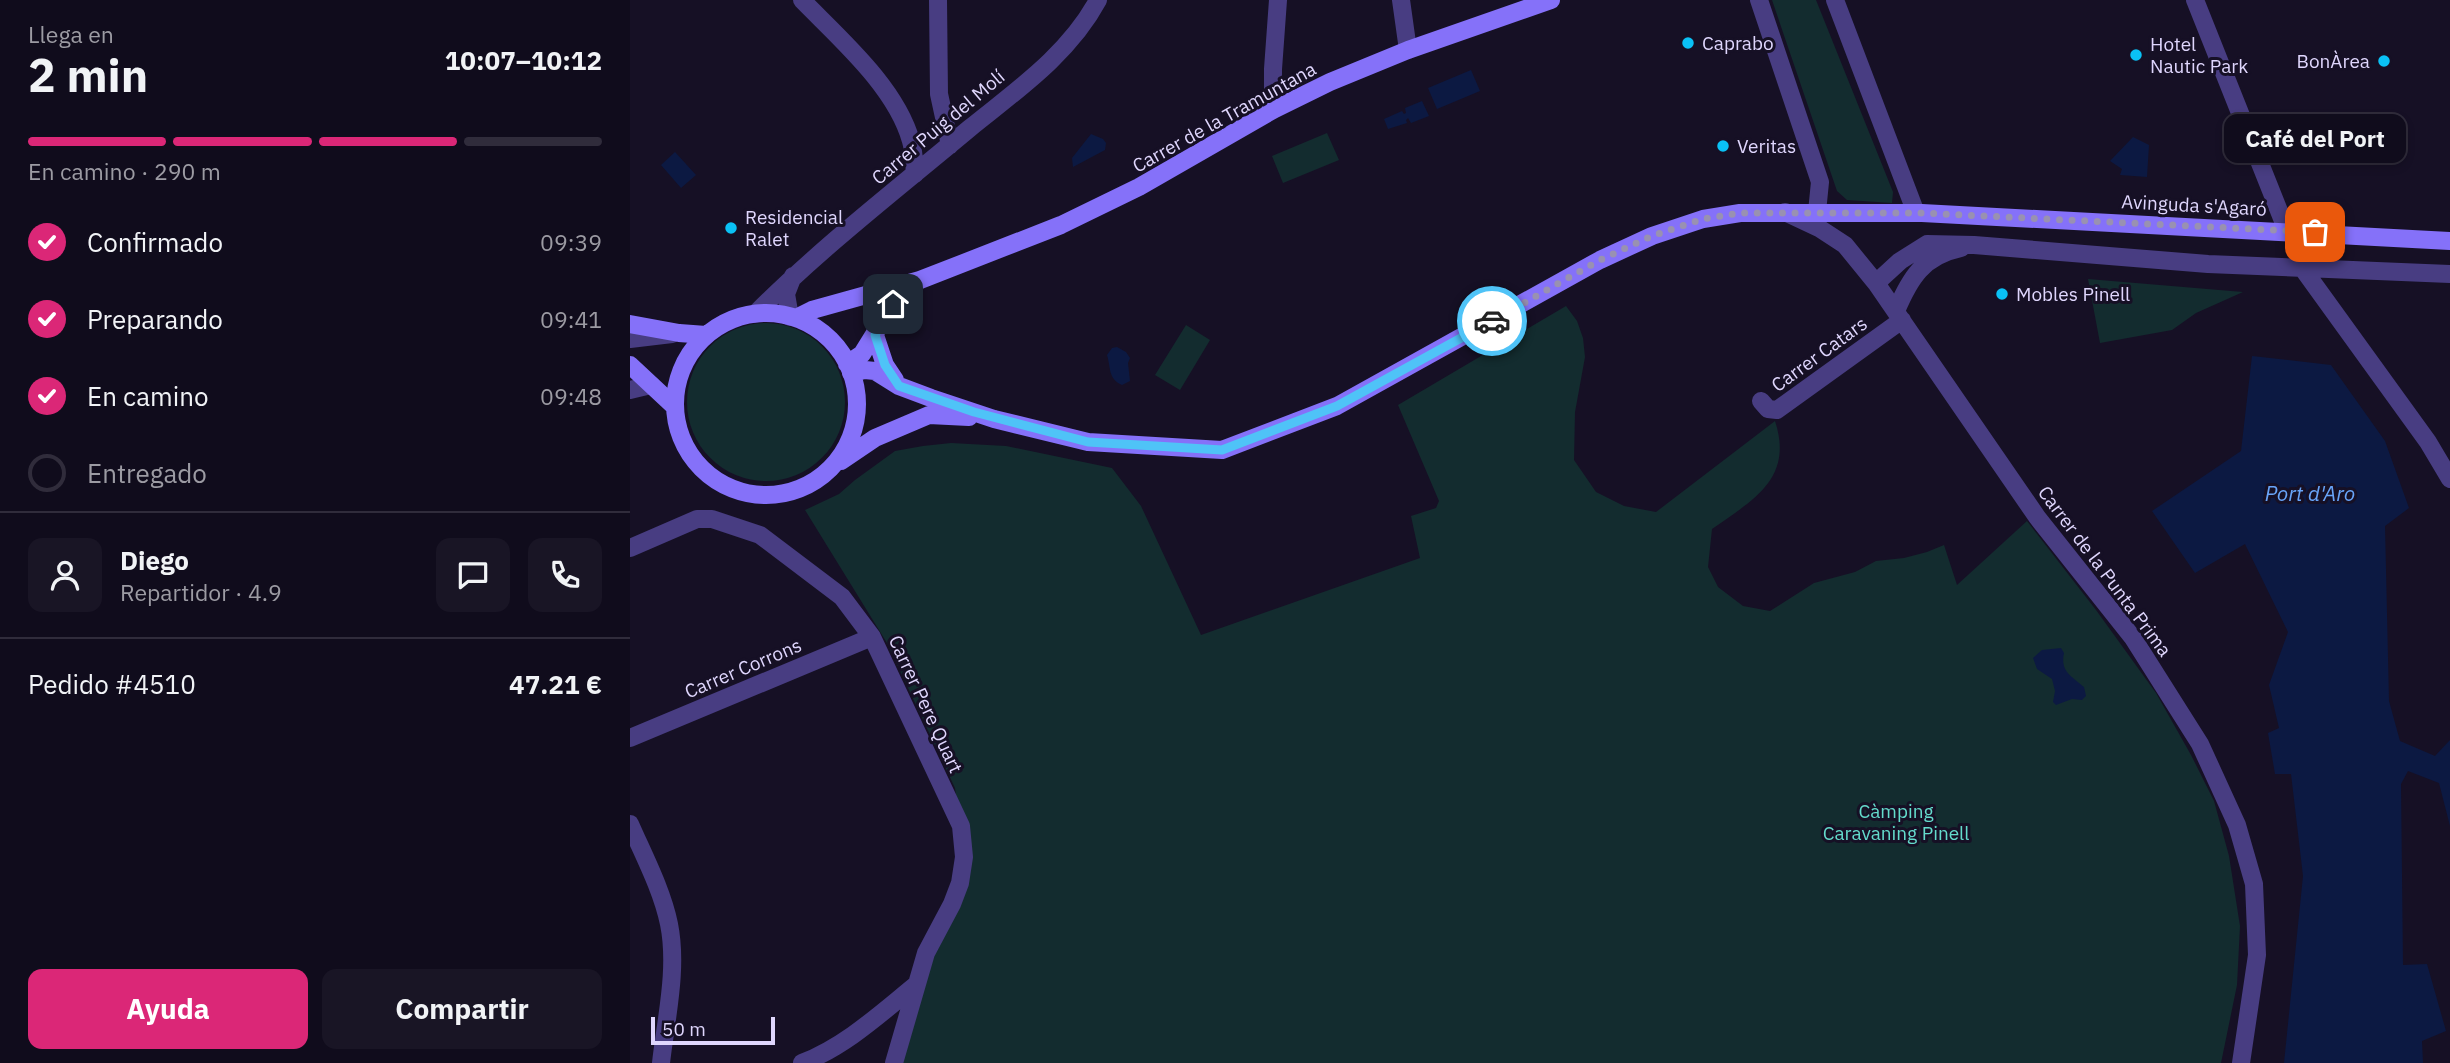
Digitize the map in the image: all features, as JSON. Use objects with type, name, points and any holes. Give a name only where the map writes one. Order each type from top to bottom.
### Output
[{"type":"main road","name":"Carrer de la Tramuntana","points":[[793,317],[920,280],[1084,214],[1139,187],[1273,110],[1330,82],[1408,50],[1552,0]]},
{"type":"main road","name":"Avinguda s'Agaró","points":[[995,419],[1088,442],[1222,450],[1337,406],[1600,260],[1652,236],[1703,219],[1740,213],[1977,215],[2450,241]]},
{"type":"main road","name":"Carrer de la Tramuntana","points":[[849,369],[875,335],[893,304],[920,280]]},
{"type":"main road","points":[[832,467],[848,444],[856,417],[856,395],[849,369],[828,338],[793,317],[773,313],[730,320],[706,335],[683,365],[677,382],[675,407],[680,436],[689,453],[708,475],[733,490],[762,495],[790,492],[809,485],[876,439],[929,415],[995,419]]},
{"type":"main road","points":[[630,324],[706,335]]},
{"type":"main road","points":[[875,335],[885,365],[899,386]]},
{"type":"main road","points":[[630,365],[675,407]]},
{"type":"main road","points":[[849,369],[876,371],[899,386],[995,419]]},
{"type":"street","points":[[802,0],[870,69],[892,100],[911,141],[915,174]]},
{"type":"street","points":[[938,0],[939,94],[950,145]]},
{"type":"street","name":"Carrer Puig del Molí","points":[[793,276],[1056,56],[1088,19],[1098,0]]},
{"type":"street","points":[[1273,110],[1278,0]]},
{"type":"street","points":[[1401,0],[1408,50]]},
{"type":"street","points":[[1759,0],[1820,182],[1817,212]]},
{"type":"street","points":[[1835,0],[1916,213]]},
{"type":"street","points":[[2195,0],[2287,231]]},
{"type":"street","name":"Carrer de la Punta Prima","points":[[1785,212],[1819,228],[1845,245],[1876,283],[2037,517],[2133,638],[2200,744],[2232,813],[2254,884],[2257,955],[2241,1063]]},
{"type":"street","points":[[1975,246],[1977,215]]},
{"type":"street","points":[[1876,283],[1900,261],[1927,244],[2303,269],[2450,274]]},
{"type":"street","points":[[1899,315],[1909,281],[1924,264],[1947,251],[1975,246]]},
{"type":"street","points":[[2303,269],[2428,442],[2450,479]]},
{"type":"street","points":[[755,314],[793,276]]},
{"type":"street","points":[[793,276],[786,294],[793,317]]},
{"type":"street","name":"Carrer Catars","points":[[1761,401],[1768,409],[1777,410],[1899,315]]},
{"type":"street","points":[[630,339],[679,333]]},
{"type":"street","points":[[630,390],[651,385]]},
{"type":"street","name":"Carrer Pere Quart","points":[[630,548],[697,519],[712,519],[760,535],[842,597],[872,637],[961,826],[964,857],[960,883],[952,904],[926,953],[894,1063]]},
{"type":"street","name":"Carrer Corrons","points":[[630,738],[872,637]]},
{"type":"street","points":[[630,824],[669,924],[672,963],[661,1063]]},
{"type":"street","points":[[802,1063],[819,1056],[858,1032],[917,984]]},
{"type":"green space","points":[[1772,0],[1816,0],[1893,192],[1892,203],[1847,200],[1837,191]]},
{"type":"green space","points":[[1327,133],[1339,160],[1283,183],[1272,156]]},
{"type":"green space","points":[[2088,279],[2243,292],[2196,313],[2172,330],[2100,343]]},
{"type":"green space","name":"Càmping Caravaning Pinell","points":[[1566,306],[1577,321],[1583,338],[1585,357],[1575,412],[1574,460],[1596,492],[1624,506],[1656,512],[1775,421],[1779,458],[1774,473],[1755,497],[1712,529],[1708,567],[1718,587],[1743,606],[1770,611],[1814,583],[1855,572],[1876,561],[1904,558],[1944,545],[1957,585],[2027,521],[2156,693],[2214,801],[2229,856],[2240,926],[2237,985],[2221,1063],[895,1063],[966,868],[955,788],[887,643],[805,510],[839,494],[895,451],[923,446],[951,443],[1006,446],[1112,468],[1141,506],[1201,635],[1420,558],[1411,516],[1436,508],[1439,501],[1398,405]]},
{"type":"green space","points":[[766,323],[796,329],[822,346],[839,372],[845,402],[839,432],[822,458],[796,475],[766,481],[736,475],[710,458],[693,432],[687,402],[693,372],[710,346],[736,329]]},
{"type":"green space","points":[[1186,325],[1210,340],[1180,390],[1155,375]]},
{"type":"water","points":[[1471,70],[1480,91],[1437,109],[1428,88]]},
{"type":"water","points":[[1422,101],[1429,116],[1411,123],[1408,118],[1407,123],[1388,129],[1384,119],[1402,111],[1404,114],[1405,108]]},
{"type":"water","points":[[1091,134],[1103,139],[1106,143],[1105,150],[1073,167],[1072,158]]},
{"type":"water","points":[[2133,137],[2149,145],[2147,177],[2120,175],[2122,169],[2110,161]]},
{"type":"water","points":[[675,152],[696,175],[681,188],[661,165]]},
{"type":"water","points":[[1117,347],[1130,358],[1130,381],[1122,385],[1112,376],[1107,355],[1112,348]]},
{"type":"water","name":"Port d'Aro","points":[[2252,356],[2331,365],[2385,441],[2409,508],[2385,526],[2389,701],[2400,741],[2435,756],[2450,740],[2450,826],[2439,783],[2408,771],[2401,784],[2403,965],[2427,964],[2446,1031],[2422,1041],[2423,1063],[2284,1063],[2303,876],[2291,774],[2275,774],[2268,733],[2279,728],[2269,685],[2288,632],[2245,544],[2195,573],[2152,511],[2241,451]]},
{"type":"water","points":[[2061,648],[2065,669],[2084,687],[2086,696],[2082,700],[2072,699],[2056,705],[2053,702],[2055,691],[2052,679],[2037,669],[2033,658],[2042,650]]},
{"type":"way so far","points":[[1492,321],[1600,260],[1652,236],[1703,219],[1740,213],[1922,213],[2315,232]]},
{"type":"place","name":"Caprabo","points":[[1688,43]]},
{"type":"place","name":"Hotel Nautic Park","points":[[2136,55]]},
{"type":"place","name":"BonÀrea","points":[[2384,61]]},
{"type":"place","name":"Veritas","points":[[1723,146]]},
{"type":"place","name":"Residencial Ralet","points":[[731,228]]},
{"type":"place","name":"Café del Port","points":[[2315,232]]},
{"type":"place","name":"Mobles Pinell","points":[[2002,294]]},
{"type":"route","points":[[893,304],[875,335],[885,365],[899,386],[995,419],[1088,442],[1222,450],[1337,406],[1492,321]]}]
